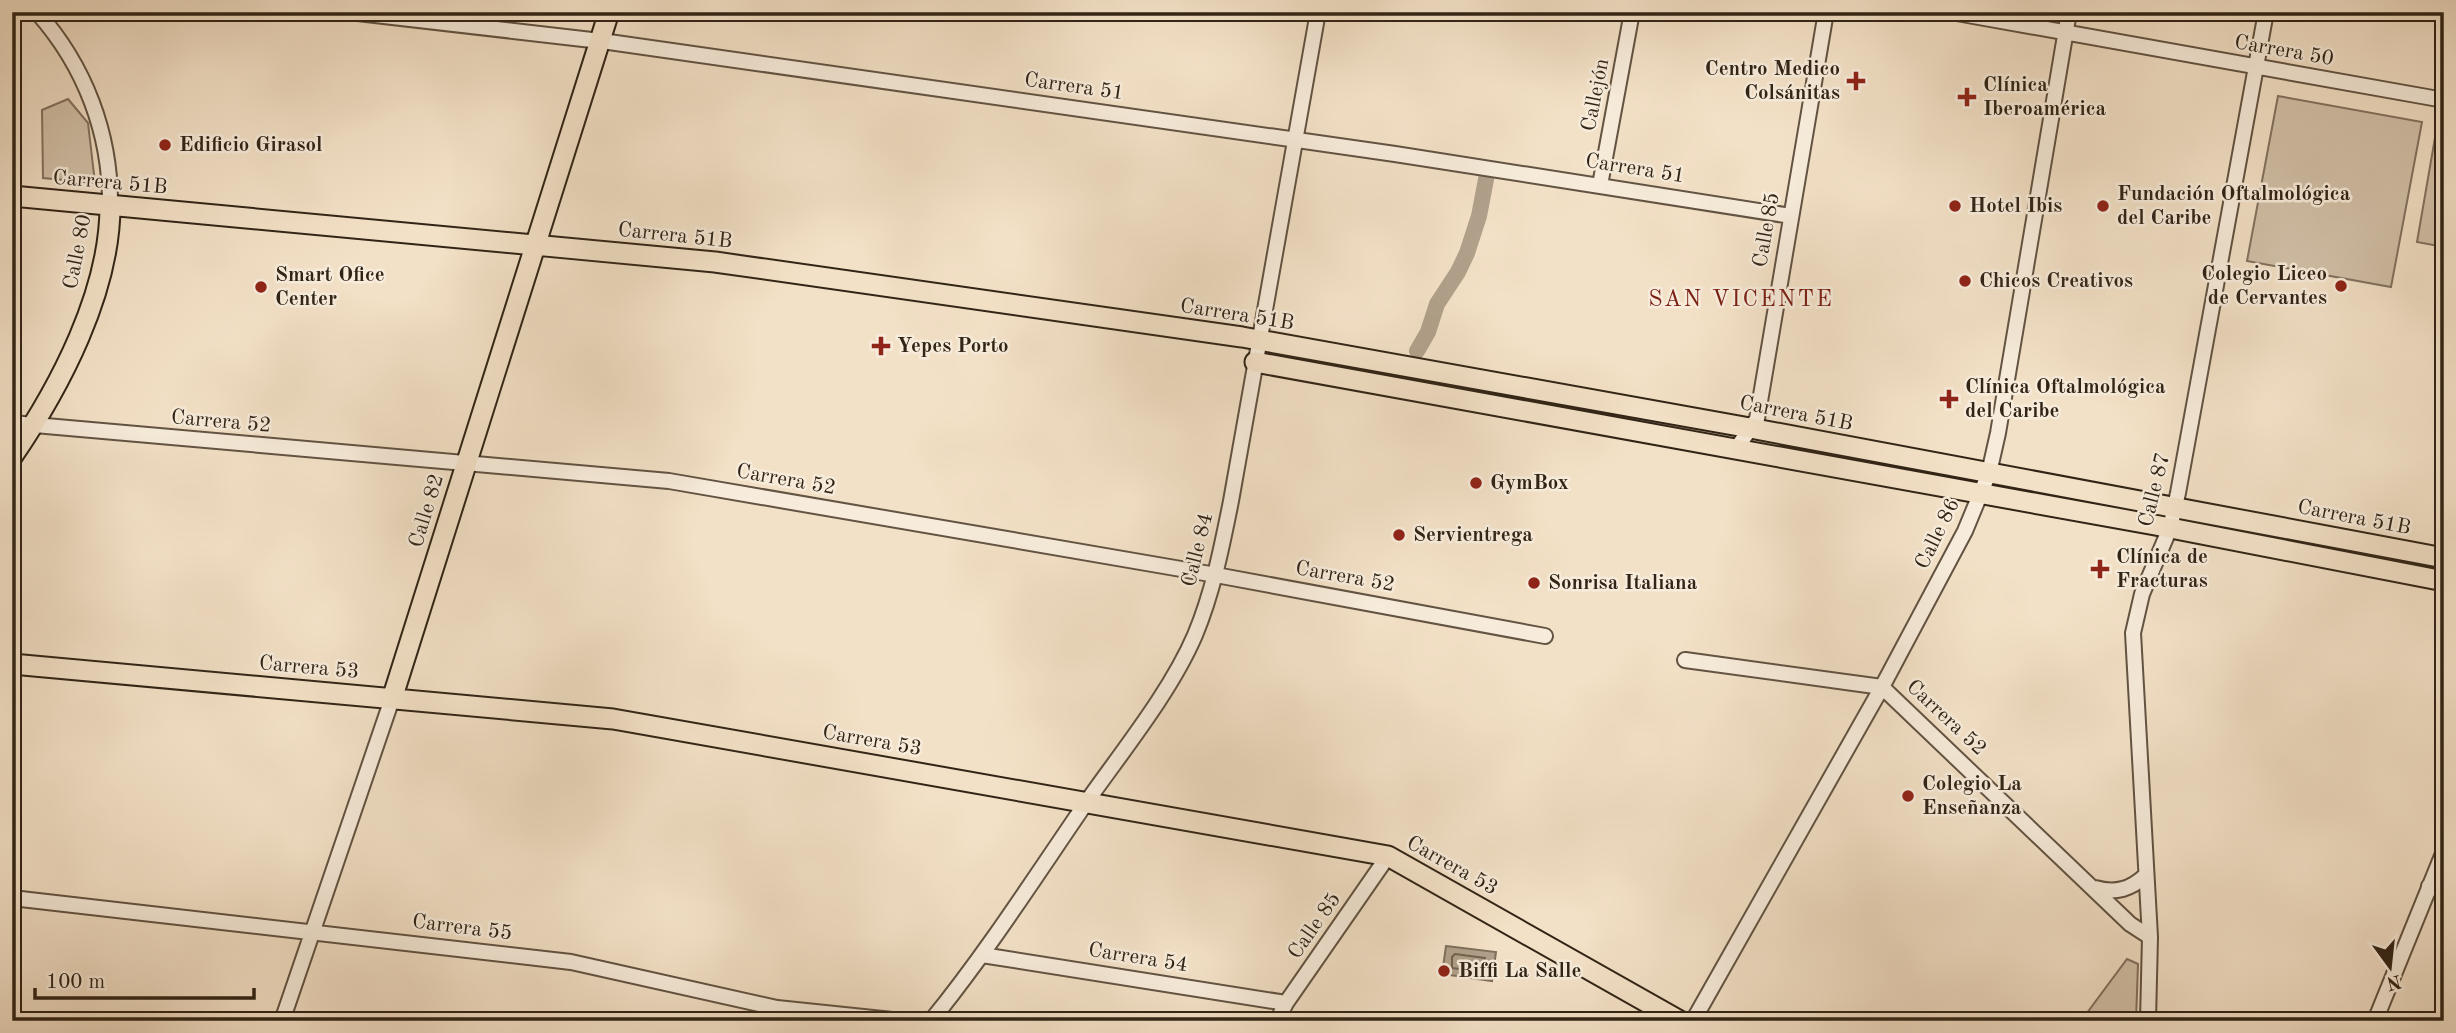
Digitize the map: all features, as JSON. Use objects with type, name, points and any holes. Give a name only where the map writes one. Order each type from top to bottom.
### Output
[{"type":"main road","name":"Calle 82","points":[[392,699],[609,12]]},
{"type":"main road","name":"Carrera 51B","points":[[12,196],[715,262],[1259,340],[1750,428],[2444,558]]},
{"type":"main road","name":"Calle 80","points":[[12,457],[22,425],[68,363],[83,330],[107,239],[110,206]]},
{"type":"main road","name":"Carrera 51B","points":[[1255,362],[2170,528],[2444,581]]},
{"type":"main road","name":"Carrera 53","points":[[12,664],[613,719],[1388,856],[1680,1021]]},
{"type":"street","name":"Calle 80","points":[[37,12],[48,19],[75,64],[94,104],[105,147],[110,206]]},
{"type":"street","name":"Carrera 51","points":[[349,12],[600,41],[1294,140],[1791,216]]},
{"type":"street","name":"Calle 84","points":[[931,1021],[982,954],[1176,672],[1195,635],[1216,575],[1231,501],[1318,12]]},
{"type":"street","name":"Callejón","points":[[1600,185],[1632,12]]},
{"type":"street","name":"Calle 85","points":[[1736,449],[1757,419],[1826,12]]},
{"type":"street","name":"Carrera 50","points":[[1951,12],[2444,100]]},
{"type":"street","name":"Calle 86","points":[[1693,1021],[1882,687],[1965,531],[1989,473],[1998,433],[2068,12]]},
{"type":"street","name":"Calle 87","points":[[2148,1021],[2150,937],[2133,633],[2141,594],[2170,528],[2175,507],[2266,12]]},
{"type":"street","name":"Carrera 52","points":[[22,425],[668,481],[1216,575],[1545,636]]},
{"type":"street","name":"Carrera 52","points":[[1685,660],[1882,687],[2130,924],[2150,937]]},
{"type":"street","name":"Calle 82","points":[[282,1021],[392,699]]},
{"type":"street","points":[[2380,1019],[2437,889],[2444,851]]},
{"type":"street","name":"Calle 85","points":[[1278,1021],[1286,1003],[1388,856]]},
{"type":"street","points":[[2095,888],[2116,891],[2127,889],[2146,875]]},
{"type":"street","name":"Carrera 55","points":[[12,898],[571,962],[777,1008],[902,1021]]},
{"type":"street","name":"Carrera 54","points":[[982,954],[1286,1003]]},
{"type":"shaded area","points":[[2278,96],[2422,122],[2391,287],[2247,261]]},
{"type":"shaded area","points":[[68,99],[88,123],[95,183],[43,178],[42,110]]},
{"type":"shaded area","points":[[2437,126],[2444,128],[2444,247],[2417,242]]},
{"type":"shaded area","points":[[2127,959],[2138,964],[2136,1021],[2081,1021]]},
{"type":"water","points":[[1446,946],[1496,952],[1492,981],[1442,974]]},
{"type":"waterway","points":[[1417,351],[1428,332],[1437,304],[1467,253],[1479,216],[1488,169]]},
{"type":"place","name":"Centro Medico Colsánitas","points":[[1856,81]]},
{"type":"place","name":"Clínica Iberoamérica","points":[[1967,97]]},
{"type":"place","name":"Edificio Girasol","points":[[165,145]]},
{"type":"place","name":"Hotel Ibis","points":[[1955,206]]},
{"type":"place","name":"Fundación Oftalmológica del Caribe","points":[[2103,206]]},
{"type":"place","name":"Chicos Creativos","points":[[1965,281]]},
{"type":"place","name":"Colegio Liceo de Cervantes","points":[[2341,286]]},
{"type":"place","name":"Smart Ofice Center","points":[[261,287]]},
{"type":"place","name":"Yepes Porto","points":[[881,346]]},
{"type":"place","name":"Clínica Oftalmológica del Caribe","points":[[1949,399]]},
{"type":"place","name":"GymBox","points":[[1476,483]]},
{"type":"place","name":"Servientrega","points":[[1399,535]]},
{"type":"place","name":"Clínica de Fracturas","points":[[2100,569]]},
{"type":"place","name":"Sonrisa Italiana","points":[[1534,583]]},
{"type":"place","name":"Colegio La Enseñanza","points":[[1908,796]]},
{"type":"place","name":"Biffi La Salle","points":[[1444,971]]},
{"type":"district","name":"SAN VICENTE","points":[[1741,299]]}]
